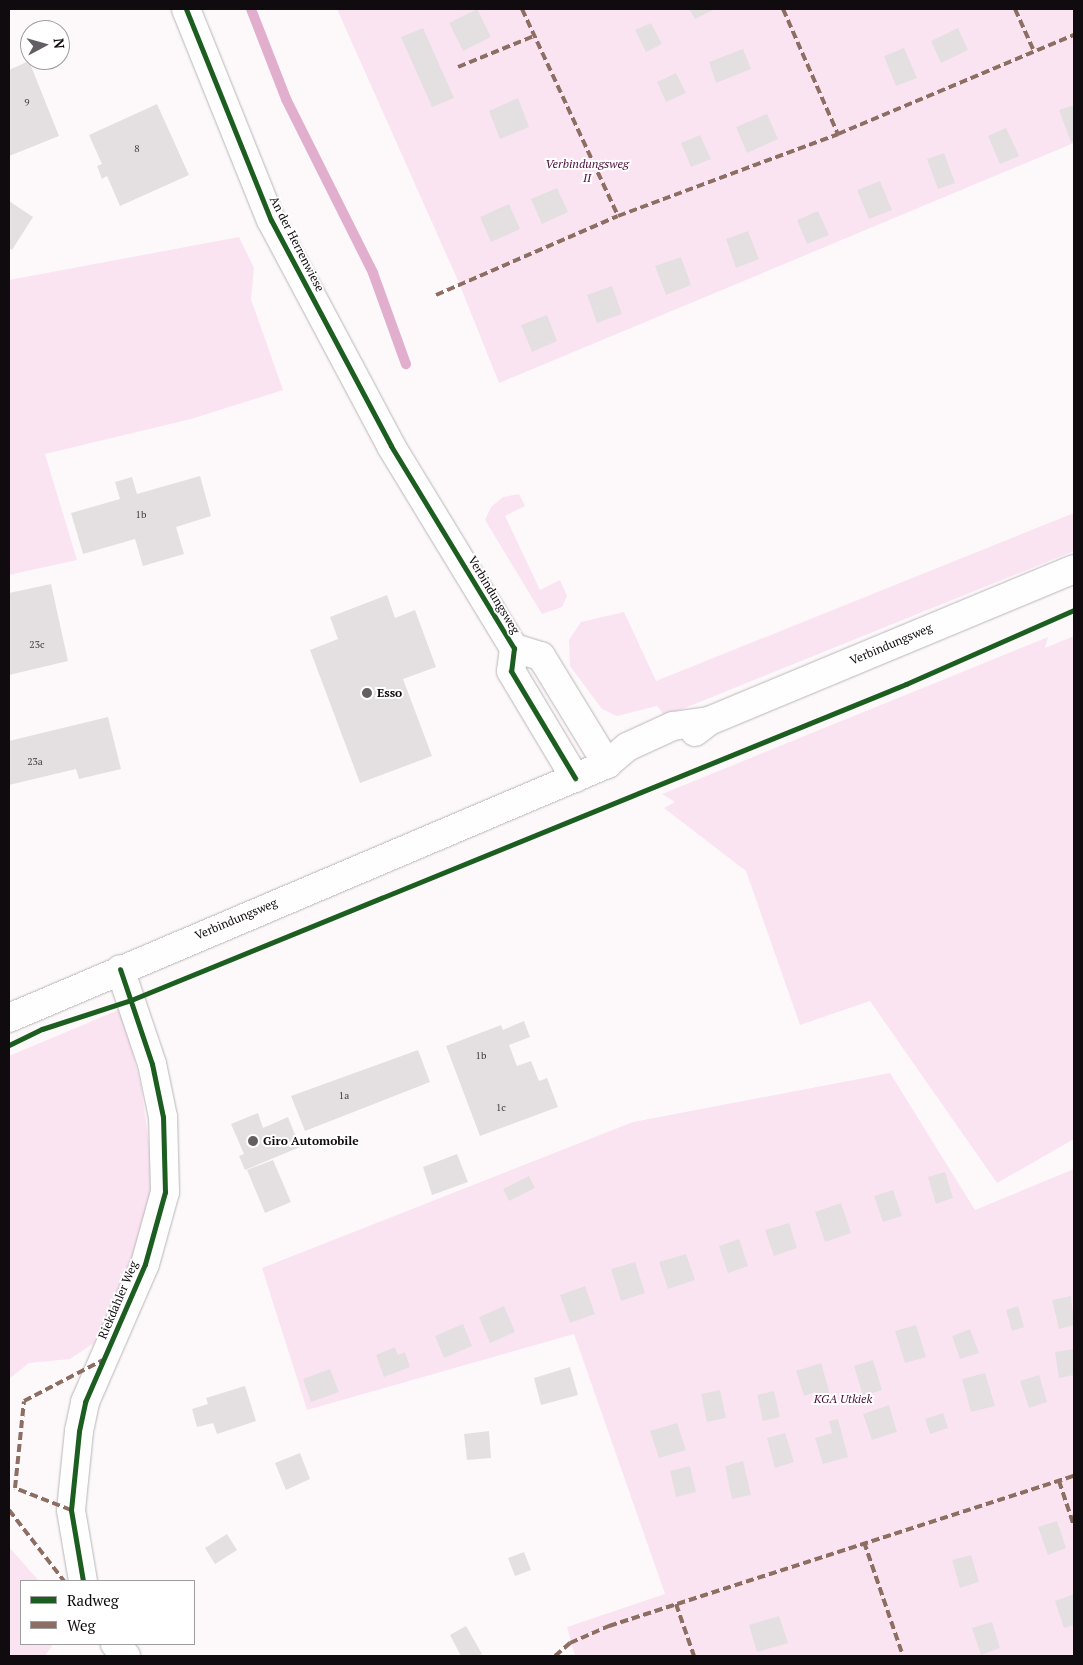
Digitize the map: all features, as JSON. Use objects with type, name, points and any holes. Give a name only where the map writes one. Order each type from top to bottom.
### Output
[{"type":"street","name":"An der Herrenwiese","points":[[186,9],[271,220],[410,478]]},
{"type":"street","name":"Verbindungsweg","points":[[410,478],[514,648],[511,671],[575,778]]},
{"type":"street","name":"Verbindungsweg","points":[[9,1018],[120,969],[607,764],[627,746],[673,726],[709,721],[1074,569]]},
{"type":"street","name":"Verbindungsweg","points":[[514,648],[541,656],[607,764]]},
{"type":"street","name":"Riekdahler Weg","points":[[83,1580],[71,1510],[78,1431],[85,1402],[145,1264],[165,1192],[166,1153],[161,1108],[152,1064],[120,969]]},
{"type":"street","points":[[116,1645],[126,1656]]},
{"type":"green space","name":"Verbindungsweg II","points":[[337,9],[1074,9],[1074,143],[499,383],[459,283]]},
{"type":"green space","points":[[239,237],[254,268],[251,299],[283,390],[191,419],[45,454],[77,560],[9,575],[9,280]]},
{"type":"green space","points":[[519,494],[525,506],[505,516],[540,590],[560,580],[567,596],[562,607],[542,614],[485,520],[491,507],[503,497]]},
{"type":"green space","points":[[1074,513],[1074,551],[665,716],[657,706],[617,716],[602,709],[570,666],[569,640],[581,622],[624,612],[656,681]]},
{"type":"green space","points":[[1074,636],[1074,1139],[997,1183],[870,1001],[800,1025],[746,871],[664,808],[675,802],[662,794],[1048,637],[1045,648]]},
{"type":"green space","points":[[121,1009],[141,1085],[153,1176],[146,1226],[94,1343],[70,1359],[29,1363],[9,1379],[9,1056]]},
{"type":"green space","name":"KGA Utkiek","points":[[890,1073],[975,1210],[1074,1169],[1074,1656],[575,1656],[567,1627],[665,1594],[574,1334],[307,1410],[262,1268],[633,1122]]},
{"type":"green space","points":[[9,1547],[38,1580],[20,1580],[20,1645],[52,1645],[45,1656],[9,1656]]},
{"type":"building","points":[[477,9],[491,37],[463,51],[449,23]]},
{"type":"building","points":[[689,9],[715,9],[695,19]]},
{"type":"building","points":[[651,23],[662,44],[646,52],[635,30]]},
{"type":"building","points":[[423,28],[454,98],[432,107],[401,37]]},
{"type":"building","points":[[958,28],[968,50],[941,63],[931,41]]},
{"type":"building","points":[[904,48],[917,78],[896,86],[884,56]]},
{"type":"building","points":[[743,49],[751,69],[716,83],[709,62]]},
{"type":"building","points":[[20,65],[20,70],[33,70],[59,136],[9,156],[9,70]]},
{"type":"building","points":[[676,73],[686,93],[666,102],[657,82]]},
{"type":"building","points":[[518,98],[529,127],[500,139],[489,111]]},
{"type":"building","points":[[157,104],[189,175],[120,206],[107,176],[102,179],[97,166],[102,164],[89,135]]},
{"type":"building","points":[[1074,105],[1074,141],[1071,142],[1059,110]]},
{"type":"building","points":[[767,114],[778,139],[747,153],[736,127]]},
{"type":"building","points":[[1006,128],[1019,156],[1000,164],[988,136]]},
{"type":"building","points":[[700,135],[711,159],[691,167],[681,143]]},
{"type":"building","points":[[944,153],[955,183],[938,189],[927,159]]},
{"type":"building","points":[[880,181],[892,210],[869,219],[857,190]]},
{"type":"building","points":[[557,188],[568,212],[542,224],[531,199]]},
{"type":"building","points":[[9,201],[33,217],[12,250],[9,248]]},
{"type":"building","points":[[509,204],[520,229],[491,242],[480,217]]},
{"type":"building","points":[[818,211],[829,235],[807,244],[797,220]]},
{"type":"building","points":[[748,231],[759,259],[736,268],[726,239]]},
{"type":"building","points":[[681,257],[691,285],[666,295],[655,266]]},
{"type":"building","points":[[612,286],[622,314],[597,323],[587,295]]},
{"type":"building","points":[[547,315],[557,341],[532,352],[521,325]]},
{"type":"building","points":[[200,476],[211,516],[176,527],[184,554],[143,566],[135,539],[83,554],[71,513],[120,499],[115,482],[132,477],[137,494]]},
{"type":"building","points":[[51,584],[68,661],[9,675],[9,593]]},
{"type":"building","name":"Esso","points":[[387,595],[395,618],[415,610],[436,667],[403,679],[432,756],[360,783],[310,650],[338,639],[330,617]]},
{"type":"building","points":[[108,717],[121,769],[79,779],[76,769],[9,785],[9,741]]},
{"type":"building","points":[[524,1021],[530,1037],[509,1045],[517,1066],[531,1061],[539,1081],[547,1078],[558,1107],[480,1136],[446,1046],[501,1025],[503,1030]]},
{"type":"building","points":[[418,1050],[430,1082],[305,1131],[291,1096]]},
{"type":"building","name":"Giro Automobile","points":[[258,1113],[263,1128],[288,1117],[300,1147],[245,1170],[239,1156],[244,1154],[231,1124]]},
{"type":"building","points":[[457,1154],[468,1182],[432,1195],[423,1167]]},
{"type":"building","points":[[273,1160],[291,1202],[265,1213],[247,1170]]},
{"type":"building","points":[[945,1172],[953,1198],[936,1204],[928,1177]]},
{"type":"building","points":[[529,1176],[535,1188],[509,1201],[503,1189]]},
{"type":"building","points":[[893,1190],[902,1216],[883,1222],[874,1196]]},
{"type":"building","points":[[841,1203],[851,1233],[825,1242],[815,1212]]},
{"type":"building","points":[[789,1223],[797,1248],[774,1256],[765,1230]]},
{"type":"building","points":[[739,1239],[748,1266],[728,1273],[719,1246]]},
{"type":"building","points":[[686,1254],[695,1280],[668,1289],[659,1262]]},
{"type":"building","points":[[635,1262],[645,1293],[621,1301],[611,1269]]},
{"type":"building","points":[[585,1286],[595,1314],[570,1323],[560,1295]]},
{"type":"building","points":[[1071,1296],[1074,1325],[1059,1329],[1052,1300]]},
{"type":"building","points":[[504,1306],[515,1332],[490,1343],[479,1317]]},
{"type":"building","points":[[1018,1306],[1024,1327],[1012,1331],[1006,1310]]},
{"type":"building","points":[[463,1324],[472,1346],[444,1358],[435,1336]]},
{"type":"building","points":[[916,1325],[926,1357],[905,1363],[895,1331]]},
{"type":"building","points":[[970,1329],[979,1353],[960,1359],[952,1336]]},
{"type":"building","points":[[395,1347],[398,1355],[405,1352],[410,1367],[384,1377],[376,1355]]},
{"type":"building","points":[[1074,1349],[1074,1375],[1059,1378],[1055,1352]]},
{"type":"building","points":[[873,1360],[882,1390],[863,1396],[854,1366]]},
{"type":"building","points":[[821,1363],[832,1401],[819,1405],[815,1392],[804,1396],[796,1371]]},
{"type":"building","points":[[570,1367],[578,1395],[541,1405],[534,1378]]},
{"type":"building","points":[[330,1369],[339,1392],[311,1402],[303,1379]]},
{"type":"building","points":[[985,1373],[995,1406],[971,1412],[962,1379]]},
{"type":"building","points":[[1039,1375],[1047,1402],[1029,1408],[1020,1381]]},
{"type":"building","points":[[245,1386],[256,1421],[217,1434],[213,1423],[197,1427],[192,1409],[208,1404],[206,1398]]},
{"type":"building","points":[[720,1390],[726,1418],[707,1422],[701,1394]]},
{"type":"building","points":[[774,1391],[780,1417],[763,1421],[757,1395]]},
{"type":"building","points":[[889,1405],[897,1432],[872,1440],[863,1414]]},
{"type":"building","points":[[943,1413],[948,1428],[930,1434],[925,1419]]},
{"type":"building","points":[[838,1419],[848,1457],[823,1464],[815,1438],[832,1433],[829,1421]]},
{"type":"building","points":[[677,1423],[686,1450],[659,1458],[650,1431]]},
{"type":"building","points":[[489,1431],[491,1458],[467,1460],[464,1434]]},
{"type":"building","points":[[785,1433],[794,1462],[775,1468],[767,1438]]},
{"type":"building","points":[[300,1453],[310,1479],[286,1490],[275,1463]]},
{"type":"building","points":[[743,1461],[751,1495],[732,1499],[725,1466]]},
{"type":"building","points":[[690,1466],[696,1492],[676,1497],[670,1471]]},
{"type":"building","points":[[1057,1521],[1066,1548],[1048,1555],[1038,1527]]},
{"type":"building","points":[[227,1534],[237,1550],[215,1564],[205,1548]]},
{"type":"building","points":[[524,1552],[531,1570],[515,1576],[508,1558]]},
{"type":"building","points":[[971,1555],[979,1582],[960,1588],[952,1560]]},
{"type":"building","points":[[1074,1594],[1074,1625],[1064,1628],[1055,1601]]},
{"type":"building","points":[[779,1616],[788,1643],[757,1652],[749,1625]]},
{"type":"building","points":[[992,1622],[1000,1648],[981,1655],[972,1628]]},
{"type":"building","points":[[466,1626],[482,1654],[478,1656],[461,1656],[450,1635]]},
{"type":"waterway","points":[[251,9],[286,99],[373,273],[406,364]]},
{"type":"marked path","points":[[522,9],[618,216]]},
{"type":"marked path","points":[[783,9],[838,134]]},
{"type":"marked path","points":[[1015,9],[1033,49]]},
{"type":"marked path","points":[[436,295],[618,216],[838,134],[1074,35]]},
{"type":"marked path","points":[[458,67],[534,36]]},
{"type":"marked path","points":[[71,1510],[15,1488],[24,1401],[103,1360]]},
{"type":"marked path","points":[[555,1656],[570,1643],[609,1626],[1074,1476]]},
{"type":"marked path","points":[[1059,1481],[1074,1526]]},
{"type":"marked path","points":[[9,1510],[63,1580]]},
{"type":"marked path","points":[[864,1542],[903,1656]]},
{"type":"marked path","points":[[676,1604],[694,1656]]},
{"type":"cycle path","points":[[186,9],[271,220],[391,446],[514,648],[511,671],[575,778]]},
{"type":"cycle path","points":[[9,1045],[42,1029],[131,1000],[906,684],[1074,610]]},
{"type":"cycle path","points":[[83,1580],[71,1510],[79,1431],[85,1402],[145,1264],[165,1192],[163,1117],[152,1064],[120,969]]},
{"type":"place","name":"Esso","points":[[367,693]]},
{"type":"place","name":"Giro Automobile","points":[[253,1141]]}]
